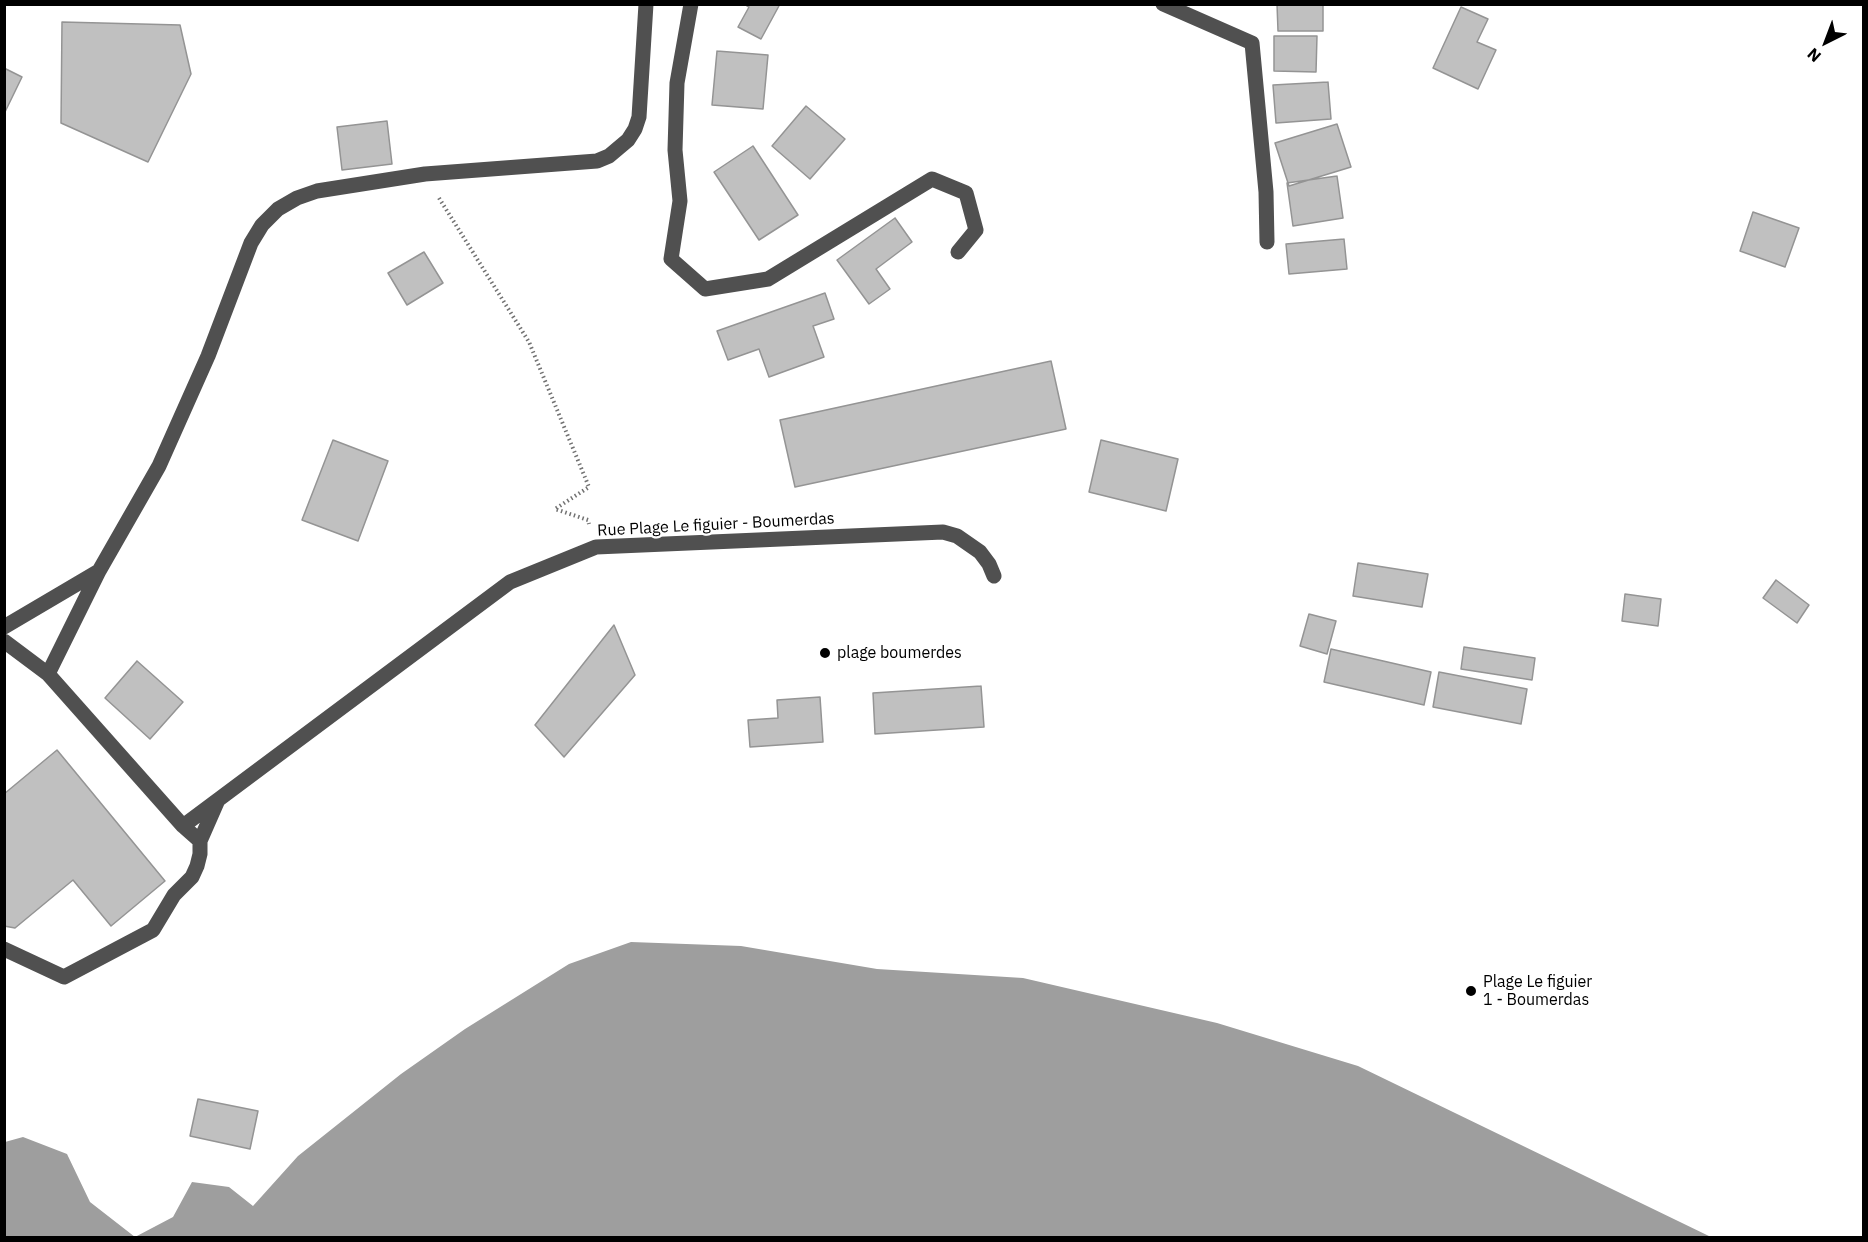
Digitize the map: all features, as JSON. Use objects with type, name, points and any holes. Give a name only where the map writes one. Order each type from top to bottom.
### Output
[{"type":"street","points":[[48,674],[99,571],[159,466],[208,356],[251,243],[262,225],[278,210],[297,198],[317,191],[425,174],[597,161],[619,149],[635,129],[639,117],[646,4]]},
{"type":"street","points":[[691,4],[677,83],[675,150],[680,201],[671,259],[705,289],[768,279],[932,179],[966,193],[976,230],[958,252]]},
{"type":"street","points":[[1163,4],[1252,43],[1266,192],[1267,242]]},
{"type":"street","name":"Rue Plage Le figuier - Boumerdas","points":[[183,826],[510,582],[596,547],[943,532],[957,536],[980,552],[994,576]]},
{"type":"street","points":[[4,627],[99,571]]},
{"type":"street","points":[[4,641],[48,674],[183,826],[200,842]]},
{"type":"street","points":[[4,949],[64,977],[153,930],[174,894],[184,887],[198,866],[200,842],[219,798]]},
{"type":"path","points":[[425,174],[529,342],[590,487],[555,509],[588,520],[596,547]]},
{"type":"shaded area","points":[[631,942],[741,946],[877,969],[1023,978],[1217,1023],[1358,1066],[1711,1237],[135,1237],[173,1217],[192,1182],[229,1187],[253,1206],[298,1156],[401,1074],[465,1029],[569,964]]},
{"type":"shaded area","points":[[23,1137],[67,1154],[90,1202],[135,1237],[5,1237],[5,1142]]},
{"type":"building","points":[[744,4],[780,4],[761,39],[738,27],[749,7]]},
{"type":"building","points":[[1277,4],[1323,4],[1323,31],[1278,31]]},
{"type":"building","points":[[1461,7],[1488,19],[1477,42],[1496,50],[1478,89],[1433,68]]},
{"type":"building","points":[[62,22],[180,25],[191,74],[148,162],[61,123]]},
{"type":"building","points":[[1274,36],[1317,36],[1316,72],[1274,71]]},
{"type":"building","points":[[717,51],[768,55],[763,109],[712,105]]},
{"type":"building","points":[[4,68],[22,77],[4,114]]},
{"type":"building","points":[[1328,82],[1331,119],[1276,123],[1273,85]]},
{"type":"building","points":[[806,106],[845,139],[810,179],[772,146]]},
{"type":"building","points":[[387,121],[392,164],[342,170],[337,127]]},
{"type":"building","points":[[1337,124],[1351,167],[1289,186],[1275,143]]},
{"type":"building","points":[[753,146],[798,215],[759,240],[714,172]]},
{"type":"building","points":[[1337,176],[1343,218],[1293,226],[1287,183]]},
{"type":"building","points":[[1753,212],[1799,228],[1785,267],[1740,251]]},
{"type":"building","points":[[895,218],[912,242],[876,269],[890,289],[869,304],[837,260]]},
{"type":"building","points":[[1344,239],[1347,269],[1289,274],[1286,244]]},
{"type":"building","points":[[424,252],[443,283],[407,305],[388,273]]},
{"type":"building","points":[[825,293],[834,319],[813,326],[824,357],[769,377],[759,349],[728,360],[717,331]]},
{"type":"building","points":[[1051,361],[1066,429],[795,487],[780,420]]},
{"type":"building","points":[[333,440],[388,461],[358,541],[302,520]]},
{"type":"building","points":[[1101,440],[1178,459],[1166,511],[1089,492]]},
{"type":"building","points":[[1358,563],[1428,574],[1422,607],[1353,596]]},
{"type":"building","points":[[1776,580],[1809,605],[1797,623],[1763,598]]},
{"type":"building","points":[[1625,594],[1661,599],[1658,626],[1622,621]]},
{"type":"building","points":[[1309,614],[1336,621],[1327,654],[1300,646]]},
{"type":"building","points":[[614,625],[635,675],[564,757],[535,725]]},
{"type":"building","points":[[1464,647],[1535,658],[1532,680],[1461,669]]},
{"type":"building","points":[[1331,649],[1431,672],[1424,705],[1324,682]]},
{"type":"building","points":[[137,661],[183,702],[150,739],[105,698]]},
{"type":"building","points":[[1439,672],[1527,689],[1521,724],[1433,707]]},
{"type":"building","points":[[981,686],[984,727],[875,734],[873,693]]},
{"type":"building","points":[[820,697],[823,742],[750,747],[748,720],[778,718],[777,700]]},
{"type":"building","points":[[57,750],[165,881],[111,926],[73,880],[15,928],[4,926],[4,794]]},
{"type":"building","points":[[198,1099],[258,1111],[250,1149],[190,1136]]},
{"type":"place","name":"plage boumerdes","points":[[825,653]]},
{"type":"place","name":"Plage Le figuier 1 - Boumerdas","points":[[1471,991]]}]
